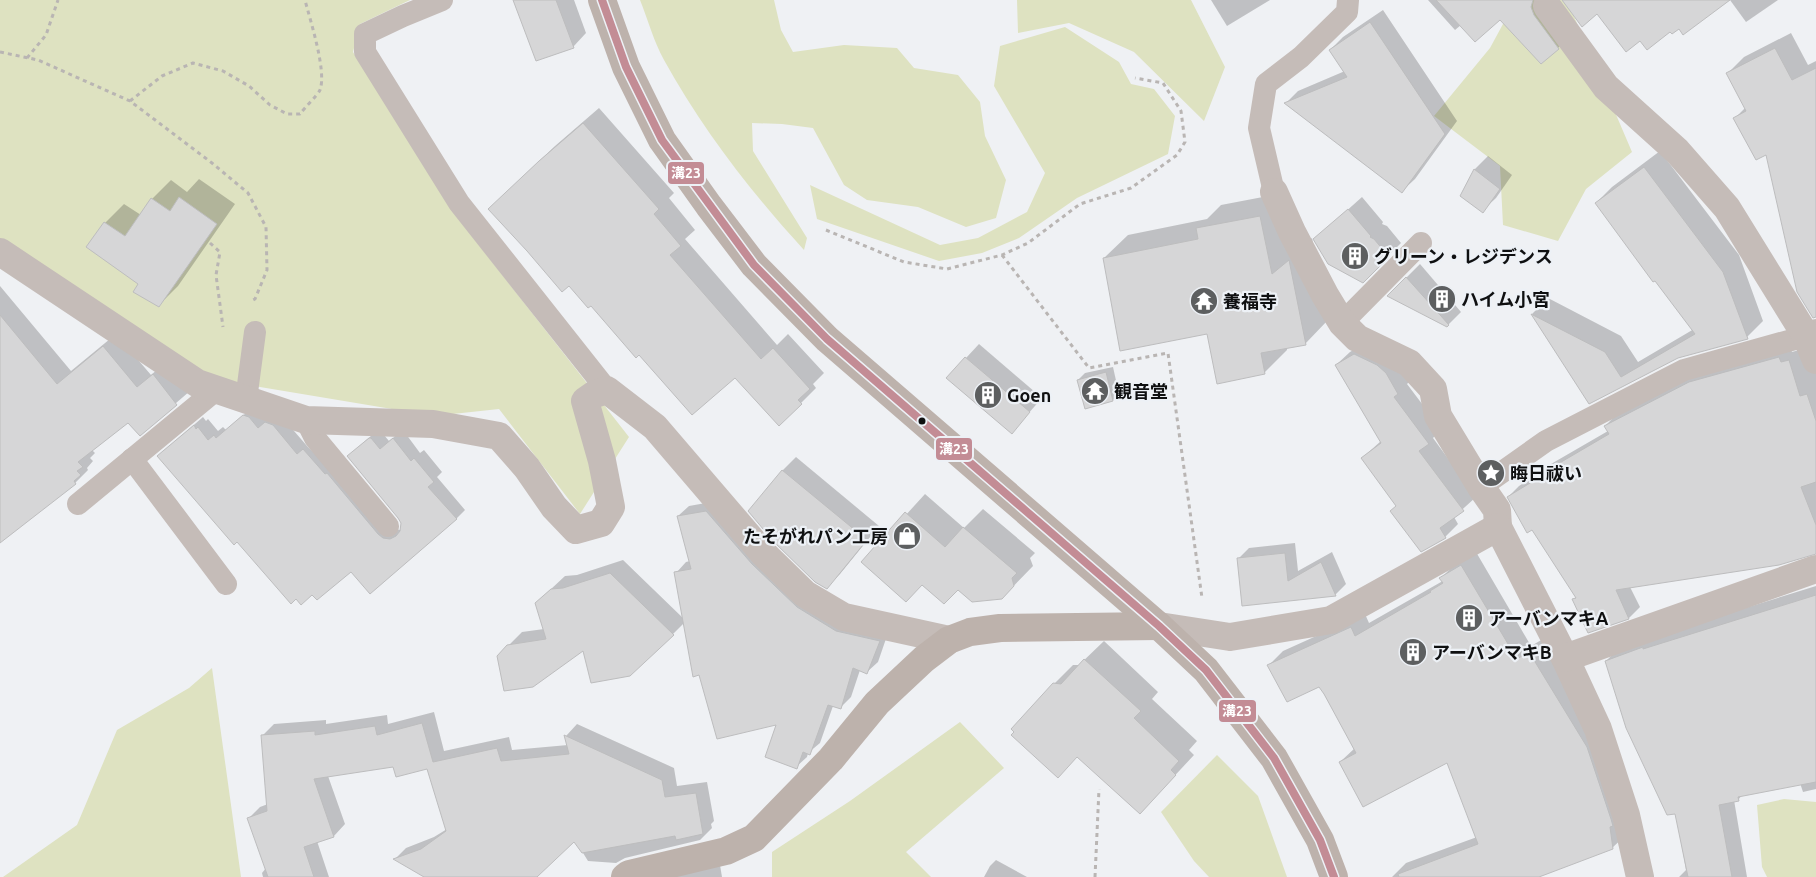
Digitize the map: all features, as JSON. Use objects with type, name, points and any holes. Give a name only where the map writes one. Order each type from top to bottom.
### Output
[{"type":"street","points":[[602,0],[626,67],[662,140],[754,265],[827,339],[1159,626],[1206,670],[1274,758],[1320,840],[1334,877]]},
{"type":"street","points":[[1547,6],[1606,87],[1677,151],[1728,208],[1813,342]]},
{"type":"street","points":[[1274,192],[1292,232],[1325,295],[1342,322],[1357,338],[1409,363],[1433,389],[1438,416],[1497,510],[1498,527],[1565,658],[1598,730],[1626,815],[1640,877]]},
{"type":"street","points":[[0,252],[198,383],[216,390],[306,420],[433,424],[499,436],[527,468],[554,506],[576,530],[601,523],[611,507],[602,461],[585,401],[595,394],[607,390],[655,428],[763,553],[804,594],[844,617],[949,640]]},
{"type":"street","points":[[625,877],[629,874],[726,851],[754,838],[831,759],[877,703],[924,659],[949,640],[970,632],[1000,628],[1159,626],[1230,636],[1330,620],[1498,527]]},
{"type":"street","points":[[1565,658],[1816,569]]},
{"type":"lane","points":[[442,0],[366,34],[365,52],[459,203],[607,390]]},
{"type":"lane","points":[[1274,192],[1259,128],[1266,84],[1301,56],[1348,12],[1348,0]]},
{"type":"lane","points":[[1342,322],[1421,243]]},
{"type":"lane","points":[[246,400],[255,340]]},
{"type":"lane","points":[[1481,487],[1546,441],[1684,370],[1813,342]]},
{"type":"lane","points":[[78,504],[216,390]]},
{"type":"lane","points":[[306,420],[315,438],[388,526]]},
{"type":"lane","points":[[132,459],[226,584]]},
{"type":"path","points":[[27,58],[46,34],[58,0]]},
{"type":"path","points":[[130,101],[162,76],[193,63],[223,71],[249,86],[270,105],[287,114],[300,114],[320,90],[322,69],[305,0]]},
{"type":"path","points":[[0,52],[38,60],[130,101],[212,163],[248,193],[266,227],[267,270],[255,298],[248,303]]},
{"type":"path","points":[[826,230],[904,262],[947,269],[1002,255],[1028,243],[1080,204],[1131,188],[1177,155],[1185,142],[1181,112],[1163,83],[1135,78]]},
{"type":"path","points":[[210,243],[220,252],[216,276],[223,335],[239,344],[255,340]]},
{"type":"path","points":[[1002,255],[1089,368],[1168,353],[1207,633]]},
{"type":"path","points":[[222,322],[228,318]]},
{"type":"path","points":[[1094,877],[1099,788]]},
{"type":"green space","points":[[0,0],[410,0],[360,24],[353,52],[450,208],[629,437],[580,514],[499,409],[434,416],[200,377],[0,242]]},
{"type":"green space","points":[[640,0],[774,0],[781,30],[793,52],[844,45],[897,48],[914,68],[958,75],[980,102],[985,136],[1006,180],[996,218],[966,227],[918,207],[867,200],[844,185],[813,128],[752,123],[753,151],[807,238],[804,250],[746,183],[694,111],[660,53]]},
{"type":"green space","points":[[1017,0],[1191,0],[1225,67],[1204,121],[1134,52],[1069,23],[1018,33]]},
{"type":"green space","points":[[1516,0],[1567,0],[1632,152],[1586,189],[1558,241],[1503,225],[1500,166],[1434,116],[1490,48]]},
{"type":"green space","points":[[1065,27],[1119,62],[1131,84],[1154,89],[1175,116],[1168,154],[1077,198],[1019,238],[982,253],[939,261],[817,219],[810,185],[940,245],[978,238],[1027,212],[1045,173],[994,86],[1000,46]]},
{"type":"green space","points":[[212,668],[241,877],[3,877],[77,825],[117,730],[189,688]]},
{"type":"green space","points":[[960,722],[1004,768],[906,852],[931,877],[772,877],[772,852],[850,801]]},
{"type":"green space","points":[[1217,755],[1258,796],[1287,877],[1209,877],[1194,861],[1161,812]]},
{"type":"green space","points":[[1784,799],[1816,802],[1816,877],[1767,877],[1762,867],[1757,805]]},
{"type":"building","points":[[513,0],[556,0],[574,48],[536,61]]},
{"type":"building","points":[[1436,0],[1533,0],[1531,7],[1534,15],[1559,49],[1541,64],[1500,20],[1475,42]]},
{"type":"building","points":[[1562,0],[1730,0],[1683,35],[1679,29],[1672,34],[1670,32],[1647,50],[1640,41],[1626,52],[1597,14],[1582,27]]},
{"type":"building","points":[[1370,22],[1445,134],[1402,193],[1284,103],[1347,77],[1329,50]]},
{"type":"building","points":[[1775,48],[1792,80],[1816,68],[1816,317],[1813,318],[1797,292],[1766,155],[1756,160],[1733,118],[1746,111],[1726,73]]},
{"type":"building","points":[[583,123],[659,209],[654,214],[681,246],[670,255],[761,359],[773,348],[810,389],[798,400],[802,404],[779,426],[735,378],[692,415],[639,355],[636,358],[591,306],[588,308],[569,286],[562,292],[488,209]]},
{"type":"building","points":[[1644,167],[1723,272],[1748,339],[1678,358],[1589,404],[1531,314],[1605,352],[1621,377],[1695,334],[1655,281],[1653,282],[1595,203]]},
{"type":"building","points":[[1474,169],[1500,189],[1483,213],[1460,196]]},
{"type":"building","points":[[179,197],[217,224],[159,307],[133,292],[138,284],[86,247],[104,222],[125,236],[151,198],[170,211]]},
{"type":"building","name":"グリーン・レジデンス","points":[[1348,209],[1389,257],[1363,283],[1328,264],[1313,239]]},
{"type":"building","name":"養福寺","points":[[1260,216],[1272,274],[1289,260],[1306,345],[1261,353],[1265,374],[1217,384],[1207,334],[1120,351],[1103,258],[1198,239],[1196,228]]},
{"type":"building","points":[[1406,277],[1449,325],[1447,327],[1387,296]]},
{"type":"building","points":[[0,315],[57,384],[103,346],[137,387],[153,374],[177,405],[140,436],[128,423],[78,462],[83,467],[77,471],[81,475],[74,481],[76,484],[0,543]]},
{"type":"building","points":[[1354,354],[1377,365],[1386,373],[1398,394],[1394,397],[1429,444],[1419,451],[1464,511],[1440,528],[1446,538],[1421,552],[1390,511],[1396,506],[1361,458],[1381,443],[1335,365]]},
{"type":"building","name":"Goen","points":[[965,357],[1030,412],[1012,434],[946,378]]},
{"type":"building","points":[[1779,357],[1781,362],[1789,360],[1800,396],[1807,394],[1816,421],[1816,482],[1801,487],[1816,525],[1816,554],[1779,565],[1616,590],[1629,619],[1588,633],[1572,599],[1576,598],[1532,530],[1527,533],[1507,497],[1540,477],[1539,475],[1609,434],[1604,426],[1689,382]]},
{"type":"building","name":"観音堂","points":[[1106,372],[1113,401],[1085,409],[1077,380]]},
{"type":"building","points":[[243,415],[249,417],[258,428],[265,422],[273,425],[297,454],[303,449],[325,474],[327,473],[383,538],[390,539],[396,536],[400,531],[401,523],[347,456],[369,438],[380,449],[393,438],[411,461],[414,458],[434,482],[428,487],[457,519],[370,594],[351,572],[317,600],[312,595],[301,605],[296,599],[291,604],[237,542],[234,545],[157,456],[194,425],[196,429],[198,427],[208,440],[214,435],[216,438]]},
{"type":"building","points":[[782,470],[867,540],[827,589],[815,582],[774,542],[748,511]]},
{"type":"building","points":[[706,511],[752,564],[797,607],[836,631],[880,641],[867,674],[853,668],[841,709],[828,705],[810,755],[803,752],[797,769],[765,757],[776,725],[717,739],[699,675],[693,677],[674,572],[691,569],[677,516]]},
{"type":"building","points":[[905,512],[945,547],[963,527],[1017,573],[1012,578],[1014,586],[1002,599],[972,602],[958,590],[944,604],[922,585],[906,602],[861,562]]},
{"type":"building","points":[[1285,553],[1288,581],[1321,562],[1336,596],[1242,606],[1237,558]]},
{"type":"building","points":[[1461,565],[1517,659],[1529,652],[1587,747],[1613,826],[1610,827],[1613,849],[1539,877],[1399,877],[1398,874],[1478,844],[1447,763],[1363,807],[1339,762],[1356,753],[1324,694],[1319,687],[1287,702],[1267,665],[1351,627],[1355,636],[1431,592],[1443,583],[1439,578]]},
{"type":"building","points":[[610,573],[674,635],[630,676],[591,683],[583,651],[533,687],[504,691],[497,656],[507,645],[546,639],[535,603],[551,589],[563,588]]},
{"type":"building","points":[[1816,595],[1816,782],[1738,797],[1739,801],[1719,805],[1732,877],[1688,877],[1675,814],[1667,815],[1626,728],[1605,661],[1643,647],[1643,649]]},
{"type":"building","points":[[1084,659],[1141,711],[1134,718],[1179,761],[1171,770],[1176,775],[1140,814],[1077,757],[1058,778],[1011,735],[1014,732],[1011,729],[1053,683],[1061,684]]},
{"type":"building","points":[[422,723],[433,762],[497,748],[501,761],[569,754],[564,735],[662,780],[665,797],[696,793],[703,834],[676,840],[675,836],[582,853],[574,842],[537,877],[424,877],[393,859],[421,849],[446,831],[427,769],[396,777],[393,767],[314,779],[334,837],[304,847],[314,877],[268,877],[247,818],[267,811],[261,735],[315,731],[315,735],[375,726],[377,735]]},
{"type":"transit line","name":"溝23","points":[[602,0],[626,67],[662,140],[754,265],[827,339],[1159,626],[1206,670],[1274,758],[1320,840],[1334,877]]},
{"type":"place","name":"グリーン・レジデンス","points":[[1355,256]]},
{"type":"place","name":"ハイム小宮","points":[[1442,299]]},
{"type":"place","name":"養福寺","points":[[1204,301]]},
{"type":"place","name":"観音堂","points":[[1095,391]]},
{"type":"place","name":"Goen","points":[[988,395]]},
{"type":"place","name":"晦日祓い","points":[[1491,473]]},
{"type":"place","name":"たそがれパン工房","points":[[907,536]]},
{"type":"place","name":"アーバンマキA","points":[[1469,618]]},
{"type":"place","name":"アーバンマキB","points":[[1413,652]]}]
